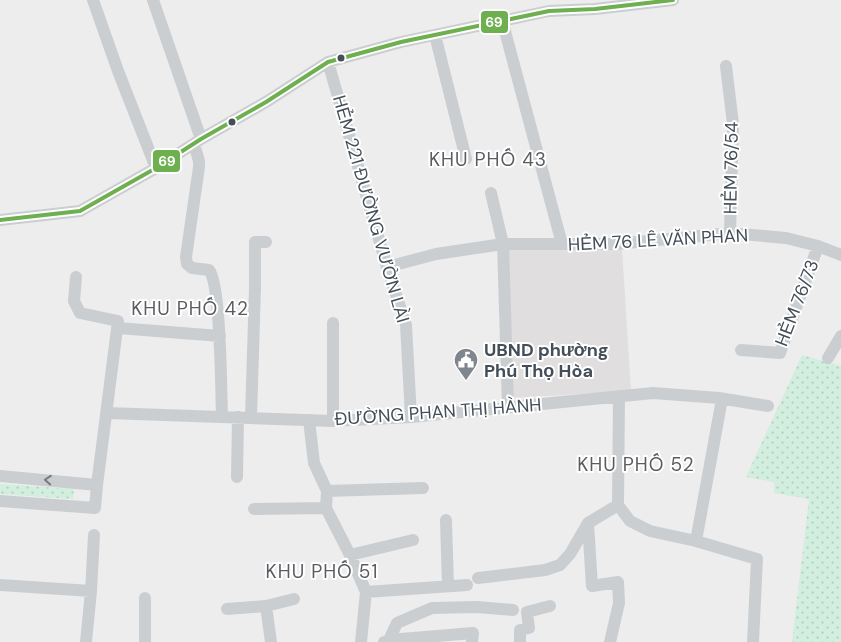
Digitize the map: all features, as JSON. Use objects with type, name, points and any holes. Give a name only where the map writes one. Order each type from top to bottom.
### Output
[{"type":"street","points":[[93,0],[118,71],[156,168]]},
{"type":"street","points":[[153,0],[197,142],[199,167],[186,256],[187,264],[192,268],[209,270],[214,282],[220,336],[222,416]]},
{"type":"street","points":[[0,220],[80,211],[266,102],[328,62],[400,42],[502,20],[549,5],[595,9],[673,0]]},
{"type":"street","points":[[502,20],[562,244]]},
{"type":"street","points":[[435,35],[466,160]]},
{"type":"street","name":"HẺM 221 ĐƯỜNG VƯỜN LÀI","points":[[328,62],[387,267],[406,325],[411,417]]},
{"type":"street","name":"HẺM 76/54","points":[[726,66],[734,124],[730,233]]},
{"type":"street","points":[[491,193],[503,244],[508,408]]},
{"type":"street","name":"HẺM 76 LÊ VĂN PHAN","points":[[387,267],[436,254],[503,244],[616,244],[730,233],[786,238],[818,246],[841,255]]},
{"type":"street","points":[[238,477],[256,288],[255,242],[266,242]]},
{"type":"street","name":"HẺM 76/73","points":[[741,350],[780,353],[818,246]]},
{"type":"street","points":[[76,277],[74,301],[80,313],[118,321],[96,497]]},
{"type":"street","points":[[333,323],[333,421]]},
{"type":"street","points":[[118,328],[220,336]]},
{"type":"street","points":[[828,358],[841,336]]},
{"type":"street","name":"ĐƯỜNG PHAN THỊ HÀNH","points":[[106,413],[333,421],[411,417],[653,393],[722,398],[768,406]]},
{"type":"street","points":[[618,396],[618,505],[630,521],[650,531],[696,541],[757,559],[753,642]]},
{"type":"street","points":[[696,541],[722,398]]},
{"type":"street","points":[[310,420],[314,462],[327,491],[326,508],[366,592],[361,642]]},
{"type":"street","points":[[0,476],[96,497]]},
{"type":"street","points":[[327,491],[423,488]]},
{"type":"street","points":[[0,501],[96,497]]},
{"type":"street","points":[[478,578],[545,570],[560,565],[570,554],[588,523],[618,505]]},
{"type":"street","points":[[254,509],[326,508]]},
{"type":"street","points":[[446,520],[448,586]]},
{"type":"street","points":[[588,523],[592,586],[618,582],[619,603],[610,642]]},
{"type":"street","points":[[86,642],[94,535]]},
{"type":"street","points":[[350,555],[413,540]]},
{"type":"street","points":[[0,585],[91,591]]},
{"type":"street","points":[[366,592],[467,585]]},
{"type":"street","points":[[145,598],[145,642]]},
{"type":"street","points":[[227,609],[266,606],[294,599]]},
{"type":"street","points":[[266,606],[270,642]]},
{"type":"street","points":[[520,642],[520,630],[529,628],[527,612],[550,606]]},
{"type":"street","points":[[387,641],[397,623],[407,617],[432,608],[477,607],[513,610]]},
{"type":"street","points":[[387,641],[473,633],[472,642]]},
{"type":"shaded area","points":[[507,249],[622,249],[631,391],[512,398]]},
{"type":"green space","points":[[802,355],[841,366],[841,642],[792,642],[809,499],[774,493],[774,482],[746,477]]},
{"type":"green space","points":[[0,484],[74,489],[73,499],[0,494]]},
{"type":"transit line","name":"69","points":[[0,220],[80,211],[266,102],[328,62],[401,42],[549,11],[595,9],[673,0]]},
{"type":"place","name":"UBND phường Phú Thọ Hòa","points":[[466,381]]},
{"type":"district","name":"KHU PHỐ 43","points":[[488,159]]},
{"type":"district","name":"KHU PHỐ 42","points":[[190,308]]},
{"type":"district","name":"KHU PHỐ 52","points":[[636,464]]},
{"type":"district","name":"KHU PHỐ 51","points":[[322,571]]}]
